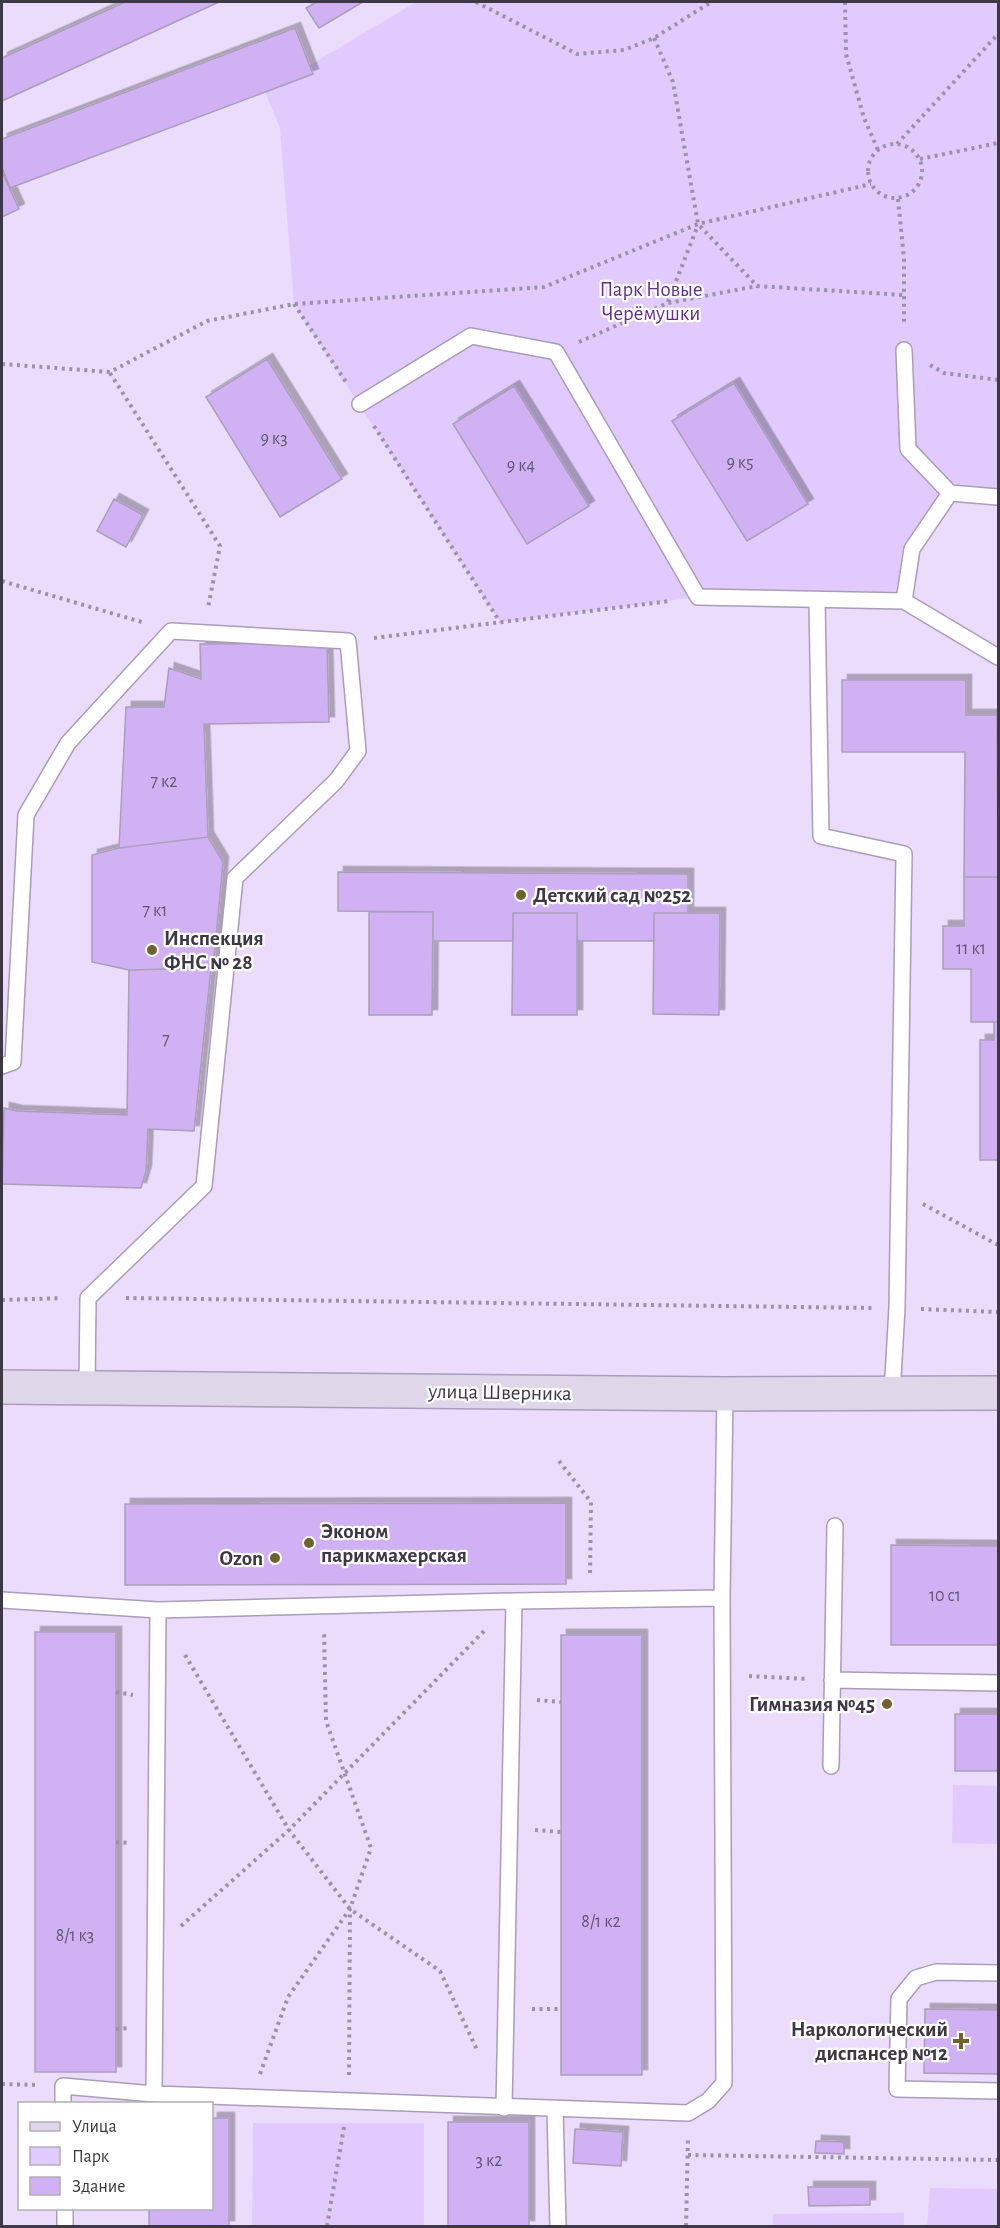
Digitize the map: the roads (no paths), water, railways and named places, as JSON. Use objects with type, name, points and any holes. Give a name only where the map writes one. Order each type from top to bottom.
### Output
[{"type":"street","name":"улица Шверника","points":[[2,1387],[725,1394],[999,1393]]},
{"type":"lane","points":[[360,404],[471,336],[556,352],[698,597],[904,601],[999,657]]},
{"type":"lane","points":[[904,350],[908,448],[950,493],[999,497]]},
{"type":"lane","points":[[904,601],[912,549],[950,493]]},
{"type":"lane","points":[[817,600],[821,836],[904,854],[897,1308],[892,1394]]},
{"type":"lane","points":[[2,1066],[14,1062],[26,815],[68,742],[171,631],[348,641],[358,751],[336,781],[235,878],[204,1186],[88,1298],[87,1388]]},
{"type":"lane","points":[[63,2102],[63,2086],[154,2094],[688,2113],[708,2101],[724,2083],[722,1598],[725,1394]]},
{"type":"lane","points":[[831,1766],[835,1526]]},
{"type":"lane","points":[[2,1600],[158,1610],[722,1598]]},
{"type":"lane","points":[[504,2108],[514,1601]]},
{"type":"lane","points":[[154,2094],[158,1610]]},
{"type":"lane","points":[[832,1680],[999,1683]]},
{"type":"lane","points":[[999,1973],[936,1972],[916,1978],[899,1999],[897,2089],[999,2091]]},
{"type":"lane","points":[[555,2109],[558,2226]]},
{"type":"lane","points":[[64,2210],[65,2226]]},
{"type":"place","name":"Детский сад №252","points":[[521,895]]},
{"type":"place","name":"Инспекция ФНС № 28","points":[[152,950]]},
{"type":"place","name":"Эконом парикмахерская","points":[[309,1543]]},
{"type":"place","name":"Ozon","points":[[275,1558]]},
{"type":"place","name":"Гимназия №45","points":[[887,1704]]},
{"type":"place","name":"Наркологический диспансер №12","points":[[961,2041]]},
{"type":"park label","name":"Парк Новые Черёмушки","points":[[651,301]]}]
